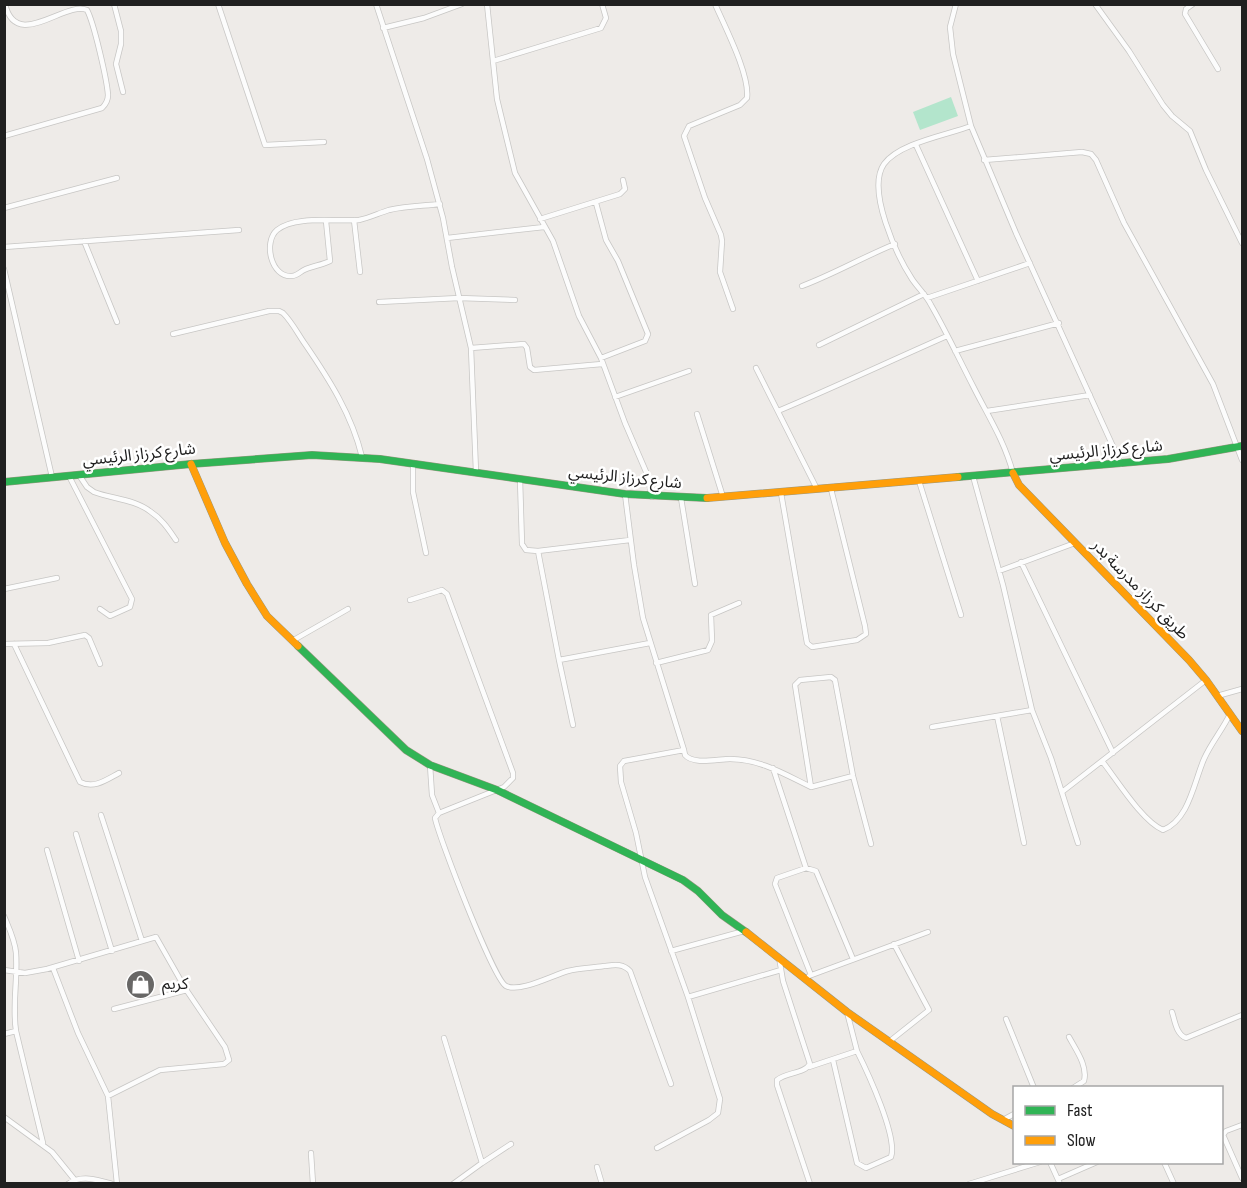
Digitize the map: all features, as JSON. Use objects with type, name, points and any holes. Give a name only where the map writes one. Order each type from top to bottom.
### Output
[{"type":"street","points":[[4,136],[102,108],[108,96],[87,10],[80,8],[41,22],[18,23],[12,21],[7,15],[5,4]]},
{"type":"street","points":[[114,4],[121,31],[121,44],[116,64],[123,92]]},
{"type":"street","points":[[218,4],[265,145],[324,142]]},
{"type":"street","points":[[376,4],[440,204],[471,348],[476,472]]},
{"type":"street","points":[[383,28],[424,18],[462,4]]},
{"type":"street","points":[[487,4],[499,112],[515,173],[553,241],[579,316],[601,361],[647,474],[652,497]]},
{"type":"street","points":[[493,61],[601,28],[606,18],[602,4]]},
{"type":"street","points":[[715,4],[740,65],[747,88],[747,98],[740,105],[689,126],[684,136],[705,198],[721,235],[720,272],[733,309]]},
{"type":"street","points":[[956,4],[950,27],[953,54],[971,126],[984,160],[1121,464]]},
{"type":"street","points":[[1095,4],[1129,51],[1162,105],[1190,131],[1206,170],[1242,243]]},
{"type":"street","points":[[1193,4],[1186,9],[1185,14],[1218,69]]},
{"type":"street","points":[[971,126],[894,155],[885,163],[879,174],[880,198],[895,244],[912,279],[926,296],[987,411],[1007,450],[1013,473]]},
{"type":"street","points":[[916,145],[978,281]]},
{"type":"street","points":[[984,160],[1082,152],[1091,154],[1096,160],[1124,223],[1213,384],[1240,446],[1242,460]]},
{"type":"street","points":[[4,208],[117,178]]},
{"type":"street","points":[[540,219],[624,191],[623,180]]},
{"type":"street","points":[[471,348],[524,344],[530,367],[534,370],[601,361],[645,341],[648,334],[618,261],[606,240],[596,202]]},
{"type":"street","points":[[326,221],[330,261],[304,270],[295,276],[281,272],[271,258],[270,247],[276,232],[289,224],[326,221],[354,220],[400,208],[440,204]]},
{"type":"street","points":[[354,220],[360,272]]},
{"type":"street","points":[[447,238],[544,226]]},
{"type":"street","points":[[4,247],[239,230]]},
{"type":"street","points":[[84,242],[117,322]]},
{"type":"street","points":[[802,286],[895,244]]},
{"type":"street","points":[[819,345],[926,296],[1030,263]]},
{"type":"street","points":[[5,270],[52,477]]},
{"type":"street","points":[[379,302],[459,297],[515,300]]},
{"type":"street","points":[[173,333],[269,311],[283,313],[338,397],[355,433],[362,457]]},
{"type":"street","points":[[955,351],[1059,323]]},
{"type":"street","points":[[777,411],[947,336]]},
{"type":"street","points":[[756,368],[817,490]]},
{"type":"street","points":[[615,397],[689,371]]},
{"type":"street","points":[[987,411],[1090,395]]},
{"type":"street","points":[[697,414],[723,497]]},
{"type":"street","name":"شارع كرزاز الرئيسي","points":[[4,482],[284,456],[362,457],[652,497],[723,497],[1121,464],[1168,459],[1240,446]]},
{"type":"street","points":[[412,463],[412,492],[426,553]]},
{"type":"street","points":[[191,464],[215,523],[247,584],[267,616],[406,750],[430,765],[497,790],[691,886],[722,915],[807,976],[847,1011],[1013,1125]]},
{"type":"street","name":"طريق كرزاز مدرسة بدر","points":[[1013,473],[1019,485],[1139,607],[1206,680],[1242,731]]},
{"type":"street","points":[[80,475],[87,488],[94,492],[141,505],[150,510],[176,540]]},
{"type":"street","points":[[69,476],[132,599],[130,607],[110,616],[100,609]]},
{"type":"street","points":[[972,476],[999,571],[1032,710],[1078,843]]},
{"type":"street","points":[[520,479],[522,544],[529,551],[630,540]]},
{"type":"street","points":[[919,481],[961,615]]},
{"type":"street","points":[[781,493],[807,643],[812,647],[857,640],[866,634],[831,489]]},
{"type":"street","points":[[625,494],[643,618],[685,755],[691,760],[735,759],[773,767],[811,786],[853,776]]},
{"type":"street","points":[[681,498],[695,584]]},
{"type":"street","points":[[999,571],[1075,542]]},
{"type":"street","points":[[538,551],[573,725]]},
{"type":"street","points":[[1022,562],[1113,753]]},
{"type":"street","points":[[4,589],[57,578]]},
{"type":"street","points":[[410,600],[442,590],[449,598],[513,772],[513,778],[508,784],[435,815],[484,945],[503,984],[513,988],[568,971],[611,965],[623,966],[630,971],[671,1084]]},
{"type":"street","points":[[656,663],[708,650],[712,641],[711,615],[739,603]]},
{"type":"street","points":[[292,641],[348,609]]},
{"type":"street","points":[[4,645],[48,643],[85,635],[89,638],[100,664]]},
{"type":"street","points":[[559,660],[650,643]]},
{"type":"street","points":[[14,644],[80,782],[96,785],[119,773]]},
{"type":"street","points":[[811,786],[795,685],[800,680],[831,677],[834,678],[853,776],[872,844]]},
{"type":"street","points":[[1062,792],[1206,680]]},
{"type":"street","points":[[1217,696],[1242,689]]},
{"type":"street","points":[[932,727],[1032,710]]},
{"type":"street","points":[[1102,761],[1154,827],[1163,830],[1170,828],[1182,813],[1198,778],[1203,759],[1230,714]]},
{"type":"street","points":[[997,716],[1024,843]]},
{"type":"street","points":[[657,1148],[710,1120],[718,1113],[720,1099],[688,997],[640,860],[636,833],[620,775],[620,766],[624,761],[684,750]]},
{"type":"street","points":[[430,765],[432,795],[439,813]]},
{"type":"street","points":[[773,767],[806,868]]},
{"type":"street","points":[[101,815],[142,941]]},
{"type":"street","points":[[76,834],[112,951]]},
{"type":"street","points":[[47,850],[79,961]]},
{"type":"street","points":[[807,976],[775,883],[777,878],[806,868],[816,872],[853,959]]},
{"type":"street","points":[[4,916],[16,951],[14,1008],[16,1031],[43,1143]]},
{"type":"street","points":[[671,951],[744,931]]},
{"type":"street","points":[[807,976],[928,932]]},
{"type":"street","points":[[4,970],[25,973],[53,968],[156,937],[187,990],[225,1047],[229,1060],[224,1064],[160,1070],[108,1095]]},
{"type":"street","points":[[890,1041],[929,1010],[894,944]]},
{"type":"street","points":[[779,957],[809,1067]]},
{"type":"street","points":[[53,968],[74,1024],[108,1095],[115,1184],[98,1179],[74,1179],[68,1184]]},
{"type":"street","points":[[688,997],[781,970]]},
{"type":"street","points":[[114,1009],[187,990]]},
{"type":"street","points":[[833,1060],[857,1163],[866,1168],[891,1157],[893,1149],[885,1119],[857,1051],[847,1011]]},
{"type":"street","points":[[1172,1012],[1178,1031],[1186,1038],[1242,1015]]},
{"type":"street","points":[[1006,1019],[1033,1086]]},
{"type":"street","points":[[4,1034],[16,1031]]},
{"type":"street","points":[[1070,1037],[1084,1067],[1084,1081],[1076,1086]]},
{"type":"street","points":[[444,1038],[482,1163]]},
{"type":"street","points":[[810,1184],[777,1080],[857,1051]]},
{"type":"street","points":[[1003,1120],[1013,1115]]},
{"type":"street","points":[[4,1118],[43,1143],[62,1161],[74,1179]]},
{"type":"street","points":[[1242,1125],[1226,1131],[1223,1135],[1242,1178]]},
{"type":"street","points":[[453,1184],[511,1144]]},
{"type":"street","points":[[311,1153],[313,1184]]},
{"type":"street","points":[[969,1184],[1034,1164]]},
{"type":"street","points":[[1051,1164],[1059,1181],[1094,1164]]},
{"type":"street","points":[[1165,1164],[1174,1184]]},
{"type":"street","points":[[597,1167],[602,1184]]},
{"type":"green space","points":[[951,97],[958,116],[920,130],[913,112]]},
{"type":"traffic: fast","points":[[958,477],[1168,459],[1242,446]]},
{"type":"traffic: fast","points":[[4,482],[312,455],[380,459],[625,494],[707,498]]},
{"type":"traffic: fast","points":[[298,646],[406,750],[430,765],[497,790],[683,880],[698,891],[722,915],[746,932]]},
{"type":"traffic: slow","points":[[191,464],[225,543],[247,584],[267,616],[298,646]]},
{"type":"traffic: slow","points":[[1013,473],[1019,485],[1189,660],[1242,731]]},
{"type":"traffic: slow","points":[[707,498],[958,477]]},
{"type":"traffic: slow","points":[[746,932],[847,1012],[992,1114],[1013,1125]]},
{"type":"place","name":"كريم","points":[[141,984]]}]
